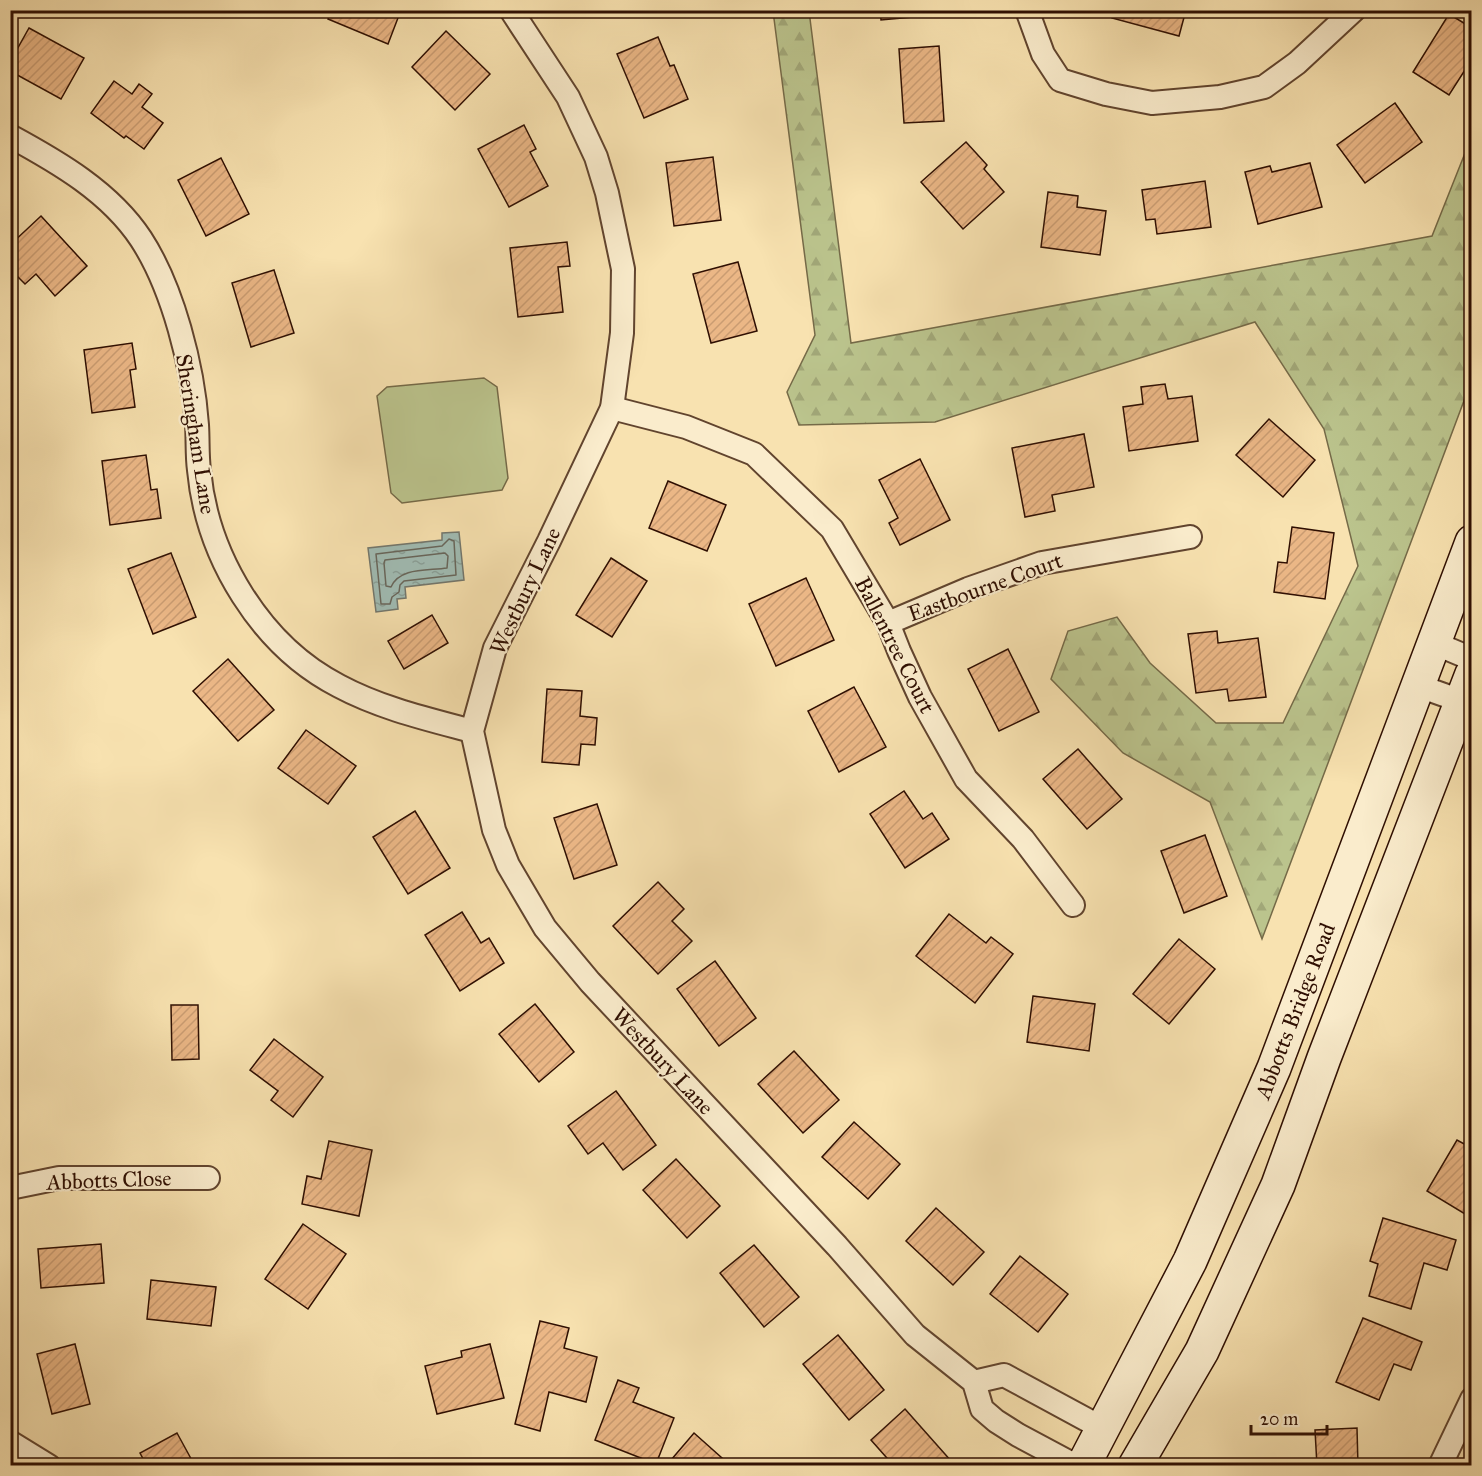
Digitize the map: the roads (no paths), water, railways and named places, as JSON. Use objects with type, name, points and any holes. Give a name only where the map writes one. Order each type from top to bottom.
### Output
[{"type":"main road","name":"Abbotts Bridge Road","points":[[1083,1466],[1190,1261],[1274,1068],[1472,542]]},
{"type":"main road","name":"Abbotts Bridge Road","points":[[1135,1466],[1202,1351],[1278,1185],[1324,1058],[1468,693]]},
{"type":"street","name":"Westbury Lane","points":[[511,10],[568,97],[596,157],[607,193],[623,270],[622,333],[612,408],[495,648],[472,731],[494,830],[508,866],[545,928],[590,982],[837,1246],[915,1335],[974,1382]]},
{"type":"street","points":[[1027,10],[1043,54],[1060,80],[1106,94],[1152,103],[1220,97],[1264,87],[1297,63],[1354,10]]},
{"type":"street","name":"Sheringham Lane","points":[[10,136],[59,163],[117,210],[141,239],[160,274],[175,309],[192,386],[204,508],[233,578],[253,611],[278,642],[307,667],[339,687],[400,712],[472,731]]},
{"type":"street","name":"Ballentree Court","points":[[612,408],[686,427],[754,454],[832,529],[888,623],[920,697],[966,779],[1023,838],[1073,905]]},
{"type":"street","name":"Eastbourne Court","points":[[888,623],[968,589],[1042,563],[1190,537]]},
{"type":"street","points":[[1434,643],[1472,659]]},
{"type":"street","points":[[1419,686],[1468,693]]},
{"type":"street","name":"Abbotts Close","points":[[10,1188],[59,1178],[208,1178]]},
{"type":"street","points":[[1076,1466],[996,1421],[982,1409],[974,1382],[1004,1375],[1102,1428]]},
{"type":"street","points":[[1440,1466],[1472,1399]]},
{"type":"street","points":[[10,1442],[49,1466]]},
{"type":"water","points":[[459,532],[464,580],[405,587],[406,598],[397,599],[398,609],[376,612],[368,548],[442,540],[442,533]]}]
